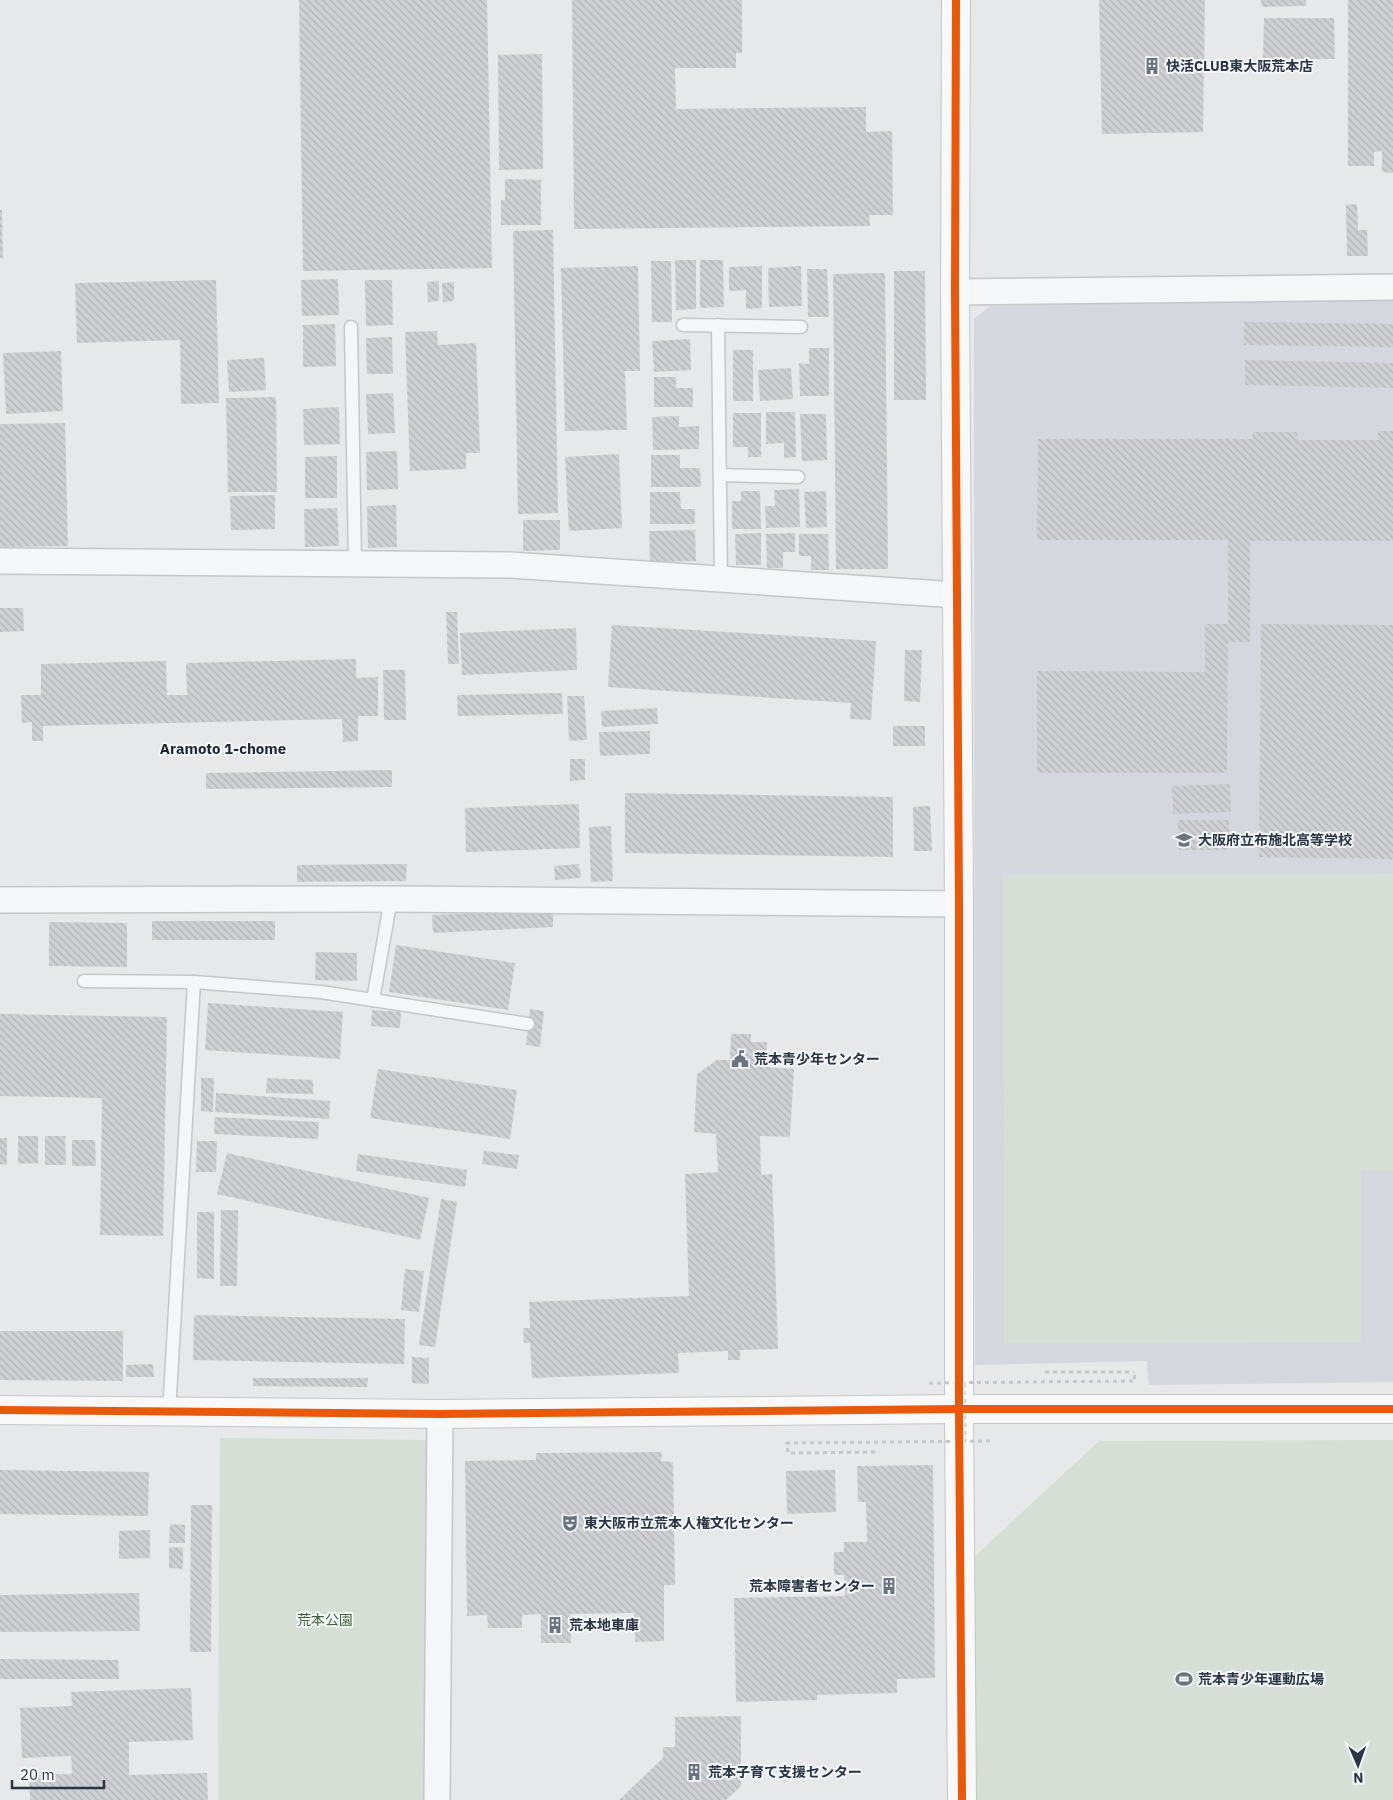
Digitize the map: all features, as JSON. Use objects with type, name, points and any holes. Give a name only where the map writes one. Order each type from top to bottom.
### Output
[{"type":"street","points":[[956,0],[955,292],[962,1800]]},
{"type":"street","points":[[955,292],[1393,287]]},
{"type":"street","points":[[0,561],[510,565],[957,595]]},
{"type":"street","points":[[0,900],[391,898],[959,904]]},
{"type":"street","points":[[0,1410],[440,1414],[961,1396],[1393,1409]]},
{"type":"street","points":[[437,1800],[440,1414]]},
{"type":"lane","points":[[683,325],[801,327]]},
{"type":"lane","points":[[718,325],[720,579]]},
{"type":"lane","points":[[351,326],[354,564]]},
{"type":"lane","points":[[720,474],[798,477]]},
{"type":"lane","points":[[373,1000],[391,898]]},
{"type":"lane","points":[[84,981],[194,982],[321,992],[528,1024]]},
{"type":"lane","points":[[169,1413],[194,982]]},
{"type":"path","points":[[929,1383],[961,1396],[1135,1382],[1134,1372],[1045,1372]]},
{"type":"path","points":[[929,1389],[934,1386],[938,1379]]},
{"type":"path","points":[[961,1396],[965,1442]]},
{"type":"path","points":[[874,1452],[788,1453],[787,1442],[993,1441]]},
{"type":"shaded area","name":"大阪府立布施北高等学校","points":[[1393,299],[1393,1382],[1149,1385],[1147,1361],[975,1365],[974,319],[990,306]]},
{"type":"green space","points":[[1393,874],[1393,1171],[1361,1171],[1361,1342],[1004,1343],[1003,875]]},
{"type":"green space","name":"荒本公園","points":[[220,1438],[432,1440],[430,1800],[218,1800]]},
{"type":"green space","name":"荒本青少年運動広場","points":[[1393,1440],[1393,1800],[975,1800],[973,1558],[1099,1441]]},
{"type":"building","points":[[299,0],[487,0],[492,268],[303,271]]},
{"type":"building","points":[[572,0],[742,0],[742,53],[736,53],[736,68],[675,68],[676,109],[866,107],[866,132],[892,131],[893,215],[869,215],[870,226],[574,229]]},
{"type":"building","name":"快活CLUB東大阪荒本店","points":[[1099,0],[1205,0],[1203,132],[1102,134]]},
{"type":"building","points":[[1261,0],[1306,0],[1306,6],[1262,7]]},
{"type":"building","points":[[1348,0],[1393,0],[1393,173],[1382,172],[1382,151],[1374,152],[1374,166],[1348,166]]},
{"type":"building","points":[[1264,18],[1334,18],[1335,59],[1263,59]]},
{"type":"building","points":[[542,54],[543,169],[499,170],[498,55]]},
{"type":"building","points":[[505,179],[541,180],[541,225],[501,225],[501,200],[505,200]]},
{"type":"building","points":[[1357,204],[1358,230],[1367,230],[1368,256],[1347,256],[1346,205]]},
{"type":"building","points":[[0,210],[2,210],[3,258],[0,258]]},
{"type":"building","points":[[553,230],[558,513],[518,514],[513,231]]},
{"type":"building","points":[[675,260],[696,260],[696,309],[676,310]]},
{"type":"building","points":[[700,260],[723,260],[724,307],[700,308]]},
{"type":"building","points":[[651,261],[671,261],[672,322],[652,322]]},
{"type":"building","points":[[638,266],[640,371],[625,371],[627,430],[565,431],[561,268]]},
{"type":"building","points":[[762,266],[762,308],[746,309],[746,290],[729,291],[729,267]]},
{"type":"building","points":[[801,266],[802,306],[769,307],[768,268]]},
{"type":"building","points":[[807,269],[827,269],[829,317],[808,317]]},
{"type":"building","points":[[894,271],[925,271],[926,400],[894,400]]},
{"type":"building","points":[[885,273],[888,569],[836,569],[833,274]]},
{"type":"building","points":[[338,279],[339,315],[302,316],[301,280]]},
{"type":"building","points":[[216,280],[219,403],[181,404],[180,340],[77,343],[75,283]]},
{"type":"building","points":[[365,280],[392,280],[393,325],[366,326]]},
{"type":"building","points":[[439,281],[439,301],[428,302],[427,282]]},
{"type":"building","points":[[454,282],[454,301],[443,302],[442,283]]},
{"type":"building","points":[[1244,322],[1393,324],[1393,347],[1244,345]]},
{"type":"building","points":[[335,324],[336,366],[303,367],[303,325]]},
{"type":"building","points":[[437,331],[438,345],[476,343],[480,453],[466,453],[466,469],[410,471],[405,332]]},
{"type":"building","points":[[392,337],[393,374],[367,374],[366,338]]},
{"type":"building","points":[[690,339],[691,370],[654,372],[652,341]]},
{"type":"building","points":[[809,348],[829,348],[829,396],[800,396],[799,363],[809,364]]},
{"type":"building","points":[[733,350],[753,350],[753,401],[733,401]]},
{"type":"building","points":[[61,351],[63,411],[6,414],[3,353]]},
{"type":"building","points":[[264,358],[266,390],[229,392],[227,360]]},
{"type":"building","points":[[1245,360],[1393,363],[1393,388],[1245,385]]},
{"type":"building","points":[[791,368],[793,399],[760,401],[758,370]]},
{"type":"building","points":[[654,377],[676,377],[676,388],[693,388],[693,407],[654,407]]},
{"type":"building","points":[[393,393],[395,433],[368,434],[366,394]]},
{"type":"building","points":[[276,397],[277,492],[228,492],[226,398]]},
{"type":"building","points":[[339,407],[340,444],[304,445],[303,409]]},
{"type":"building","points":[[766,412],[795,412],[796,457],[784,458],[784,443],[766,444]]},
{"type":"building","points":[[733,413],[761,413],[761,457],[748,457],[748,447],[733,447]]},
{"type":"building","points":[[800,414],[826,414],[827,460],[802,461]]},
{"type":"building","points":[[679,416],[679,427],[699,426],[699,449],[653,450],[652,417]]},
{"type":"building","points":[[65,423],[68,546],[0,547],[0,424]]},
{"type":"building","points":[[1378,431],[1393,431],[1393,541],[1250,541],[1250,642],[1228,642],[1227,773],[1037,773],[1037,671],[1205,672],[1205,624],[1228,624],[1228,540],[1037,540],[1038,439],[1252,439],[1253,432],[1297,432],[1298,440],[1378,440]]},
{"type":"building","points":[[397,451],[398,489],[367,490],[366,452]]},
{"type":"building","points":[[619,454],[622,528],[569,531],[565,457]]},
{"type":"building","points":[[651,455],[680,455],[680,468],[700,468],[701,487],[651,487]]},
{"type":"building","points":[[337,456],[337,498],[305,498],[305,457]]},
{"type":"building","points":[[799,489],[800,527],[766,528],[765,506],[775,506],[774,490]]},
{"type":"building","points":[[741,491],[760,491],[761,529],[732,529],[732,501],[741,501]]},
{"type":"building","points":[[826,491],[827,527],[806,528],[804,492]]},
{"type":"building","points":[[650,492],[680,492],[681,509],[695,509],[695,524],[650,524]]},
{"type":"building","points":[[275,495],[275,529],[231,530],[230,496]]},
{"type":"building","points":[[396,505],[397,547],[368,548],[367,506]]},
{"type":"building","points":[[337,508],[339,546],[305,547],[304,509]]},
{"type":"building","points":[[523,520],[560,520],[560,550],[523,551]]},
{"type":"building","points":[[695,530],[696,561],[650,562],[649,531]]},
{"type":"building","points":[[761,533],[761,565],[736,565],[735,534]]},
{"type":"building","points":[[795,533],[795,552],[783,552],[783,568],[767,568],[766,534]]},
{"type":"building","points":[[799,534],[828,534],[829,570],[811,570],[811,556],[799,556]]},
{"type":"building","points":[[0,608],[23,608],[24,631],[0,632]]},
{"type":"building","points":[[446,612],[457,612],[459,664],[448,664]]},
{"type":"building","points":[[1261,624],[1393,625],[1393,859],[1259,857]]},
{"type":"building","points":[[612,625],[876,641],[871,720],[850,719],[851,703],[608,687]]},
{"type":"building","points":[[576,628],[577,670],[462,675],[460,633]]},
{"type":"building","points":[[905,650],[922,650],[920,702],[904,701]]},
{"type":"building","points":[[356,659],[356,678],[378,677],[378,716],[358,716],[358,741],[343,742],[342,719],[43,726],[43,741],[32,741],[32,722],[22,723],[21,695],[41,695],[41,664],[166,661],[167,695],[187,695],[186,663]]},
{"type":"building","points":[[383,670],[405,670],[406,720],[384,720]]},
{"type":"building","points":[[562,693],[563,714],[458,716],[457,695]]},
{"type":"building","points":[[567,696],[584,696],[587,740],[569,741]]},
{"type":"building","points":[[657,708],[658,724],[602,727],[601,711]]},
{"type":"building","points":[[893,726],[925,726],[925,746],[893,746]]},
{"type":"building","points":[[650,731],[650,754],[600,756],[599,732]]},
{"type":"building","points":[[570,759],[585,759],[585,780],[570,781]]},
{"type":"building","points":[[392,770],[392,787],[206,789],[206,773]]},
{"type":"building","points":[[1230,784],[1231,812],[1173,814],[1172,786]]},
{"type":"building","points":[[625,793],[893,797],[893,857],[625,853]]},
{"type":"building","points":[[579,804],[580,848],[466,852],[465,808]]},
{"type":"building","points":[[930,806],[932,851],[914,851],[913,807]]},
{"type":"building","points":[[1178,820],[1229,820],[1229,850],[1179,850]]},
{"type":"building","points":[[611,826],[613,881],[591,882],[589,827]]},
{"type":"building","points":[[407,864],[406,881],[297,882],[297,865]]},
{"type":"building","points":[[579,864],[581,878],[555,880],[554,866]]},
{"type":"building","points":[[553,910],[553,927],[433,933],[432,915]]},
{"type":"building","points":[[152,921],[275,921],[275,940],[152,940]]},
{"type":"building","points":[[49,922],[127,923],[127,967],[49,966]]},
{"type":"building","points":[[396,945],[515,963],[508,1010],[389,992]]},
{"type":"building","points":[[316,952],[357,953],[357,981],[315,980]]},
{"type":"building","points":[[208,1003],[343,1012],[340,1059],[205,1050]]},
{"type":"building","points":[[530,1009],[544,1011],[540,1047],[526,1045]]},
{"type":"building","points":[[372,1010],[401,1012],[400,1028],[371,1026]]},
{"type":"building","points":[[0,1014],[167,1017],[163,1236],[100,1235],[102,1098],[0,1096]]},
{"type":"building","points":[[731,1034],[751,1034],[751,1042],[767,1042],[765,1067],[794,1069],[790,1137],[760,1136],[761,1175],[772,1174],[778,1349],[740,1350],[740,1360],[728,1360],[728,1351],[678,1353],[679,1373],[532,1378],[530,1343],[524,1343],[523,1328],[530,1328],[529,1302],[689,1296],[685,1174],[718,1172],[716,1134],[694,1132],[697,1074],[717,1060],[730,1060]]},
{"type":"building","points":[[378,1069],[517,1090],[510,1139],[370,1118]]},
{"type":"building","points":[[201,1078],[214,1078],[213,1112],[201,1111]]},
{"type":"building","points":[[267,1078],[313,1080],[313,1094],[266,1093]]},
{"type":"building","points":[[216,1093],[330,1101],[329,1119],[215,1112]]},
{"type":"building","points":[[215,1117],[319,1122],[318,1139],[214,1134]]},
{"type":"building","points":[[18,1136],[38,1136],[38,1163],[18,1164]]},
{"type":"building","points":[[45,1136],[65,1136],[66,1165],[45,1165]]},
{"type":"building","points":[[0,1138],[7,1138],[7,1165],[0,1164]]},
{"type":"building","points":[[72,1140],[95,1140],[96,1166],[72,1166]]},
{"type":"building","points":[[197,1141],[217,1141],[216,1172],[196,1172]]},
{"type":"building","points":[[484,1151],[519,1155],[517,1169],[482,1164]]},
{"type":"building","points":[[227,1153],[429,1198],[420,1240],[217,1194]]},
{"type":"building","points":[[358,1154],[467,1170],[465,1187],[356,1171]]},
{"type":"building","points":[[441,1199],[457,1202],[435,1347],[419,1345]]},
{"type":"building","points":[[221,1210],[238,1210],[237,1286],[220,1286]]},
{"type":"building","points":[[197,1212],[214,1212],[214,1279],[197,1278]]},
{"type":"building","points":[[405,1269],[424,1271],[419,1312],[401,1310]]},
{"type":"building","points":[[194,1315],[405,1319],[404,1364],[193,1360]]},
{"type":"building","points":[[0,1331],[123,1331],[123,1381],[0,1380]]},
{"type":"building","points":[[412,1357],[429,1358],[429,1384],[412,1383]]},
{"type":"building","points":[[153,1364],[154,1377],[126,1377],[126,1365]]},
{"type":"building","points":[[253,1378],[368,1378],[367,1387],[253,1386]]},
{"type":"building","name":"東大阪市立荒本人権文化センター","points":[[662,1452],[661,1461],[673,1462],[675,1585],[664,1585],[664,1641],[635,1642],[634,1613],[570,1614],[571,1643],[541,1643],[541,1614],[522,1615],[522,1628],[488,1628],[487,1615],[467,1616],[465,1461],[536,1460],[536,1453]]},
{"type":"building","name":"荒本障害者センター","points":[[933,1465],[935,1678],[897,1679],[897,1693],[817,1695],[817,1700],[736,1702],[734,1598],[845,1596],[844,1575],[834,1575],[834,1552],[844,1552],[844,1542],[867,1542],[866,1502],[858,1502],[857,1466]]},
{"type":"building","points":[[0,1470],[149,1472],[148,1516],[0,1514]]},
{"type":"building","points":[[835,1470],[836,1512],[787,1514],[786,1471]]},
{"type":"building","points":[[191,1505],[212,1505],[211,1652],[190,1652]]},
{"type":"building","points":[[170,1524],[185,1525],[185,1543],[169,1543]]},
{"type":"building","points":[[150,1530],[150,1558],[119,1559],[119,1531]]},
{"type":"building","points":[[169,1547],[183,1548],[183,1569],[169,1568]]},
{"type":"building","points":[[139,1593],[140,1631],[0,1632],[0,1595]]},
{"type":"building","points":[[0,1659],[118,1660],[119,1679],[0,1679]]},
{"type":"building","points":[[191,1688],[193,1740],[129,1742],[129,1775],[207,1773],[208,1800],[30,1800],[29,1775],[72,1774],[71,1756],[22,1758],[20,1708],[72,1706],[71,1692]]},
{"type":"building","name":"荒本子育て支援センター","points":[[741,1716],[741,1786],[726,1800],[619,1800],[663,1758],[663,1747],[675,1747],[675,1717]]},
{"type":"cycle path","points":[[956,0],[955,292],[962,1800]]},
{"type":"cycle path","points":[[0,1410],[440,1414],[959,1409],[1393,1409]]},
{"type":"place","name":"快活CLUB東大阪荒本店","points":[[1152,66]]},
{"type":"place","name":"大阪府立布施北高等学校","points":[[1184,840]]},
{"type":"place","name":"荒本青少年センター","points":[[740,1059]]},
{"type":"place","name":"東大阪市立荒本人権文化センター","points":[[570,1523]]},
{"type":"place","name":"荒本障害者センター","points":[[889,1586]]},
{"type":"place","name":"荒本地車庫","points":[[555,1625]]},
{"type":"place","name":"荒本青少年運動広場","points":[[1184,1679]]},
{"type":"place","name":"荒本子育て支援センター","points":[[694,1772]]},
{"type":"district","name":"Aramoto 1-chome","points":[[223,749]]}]
